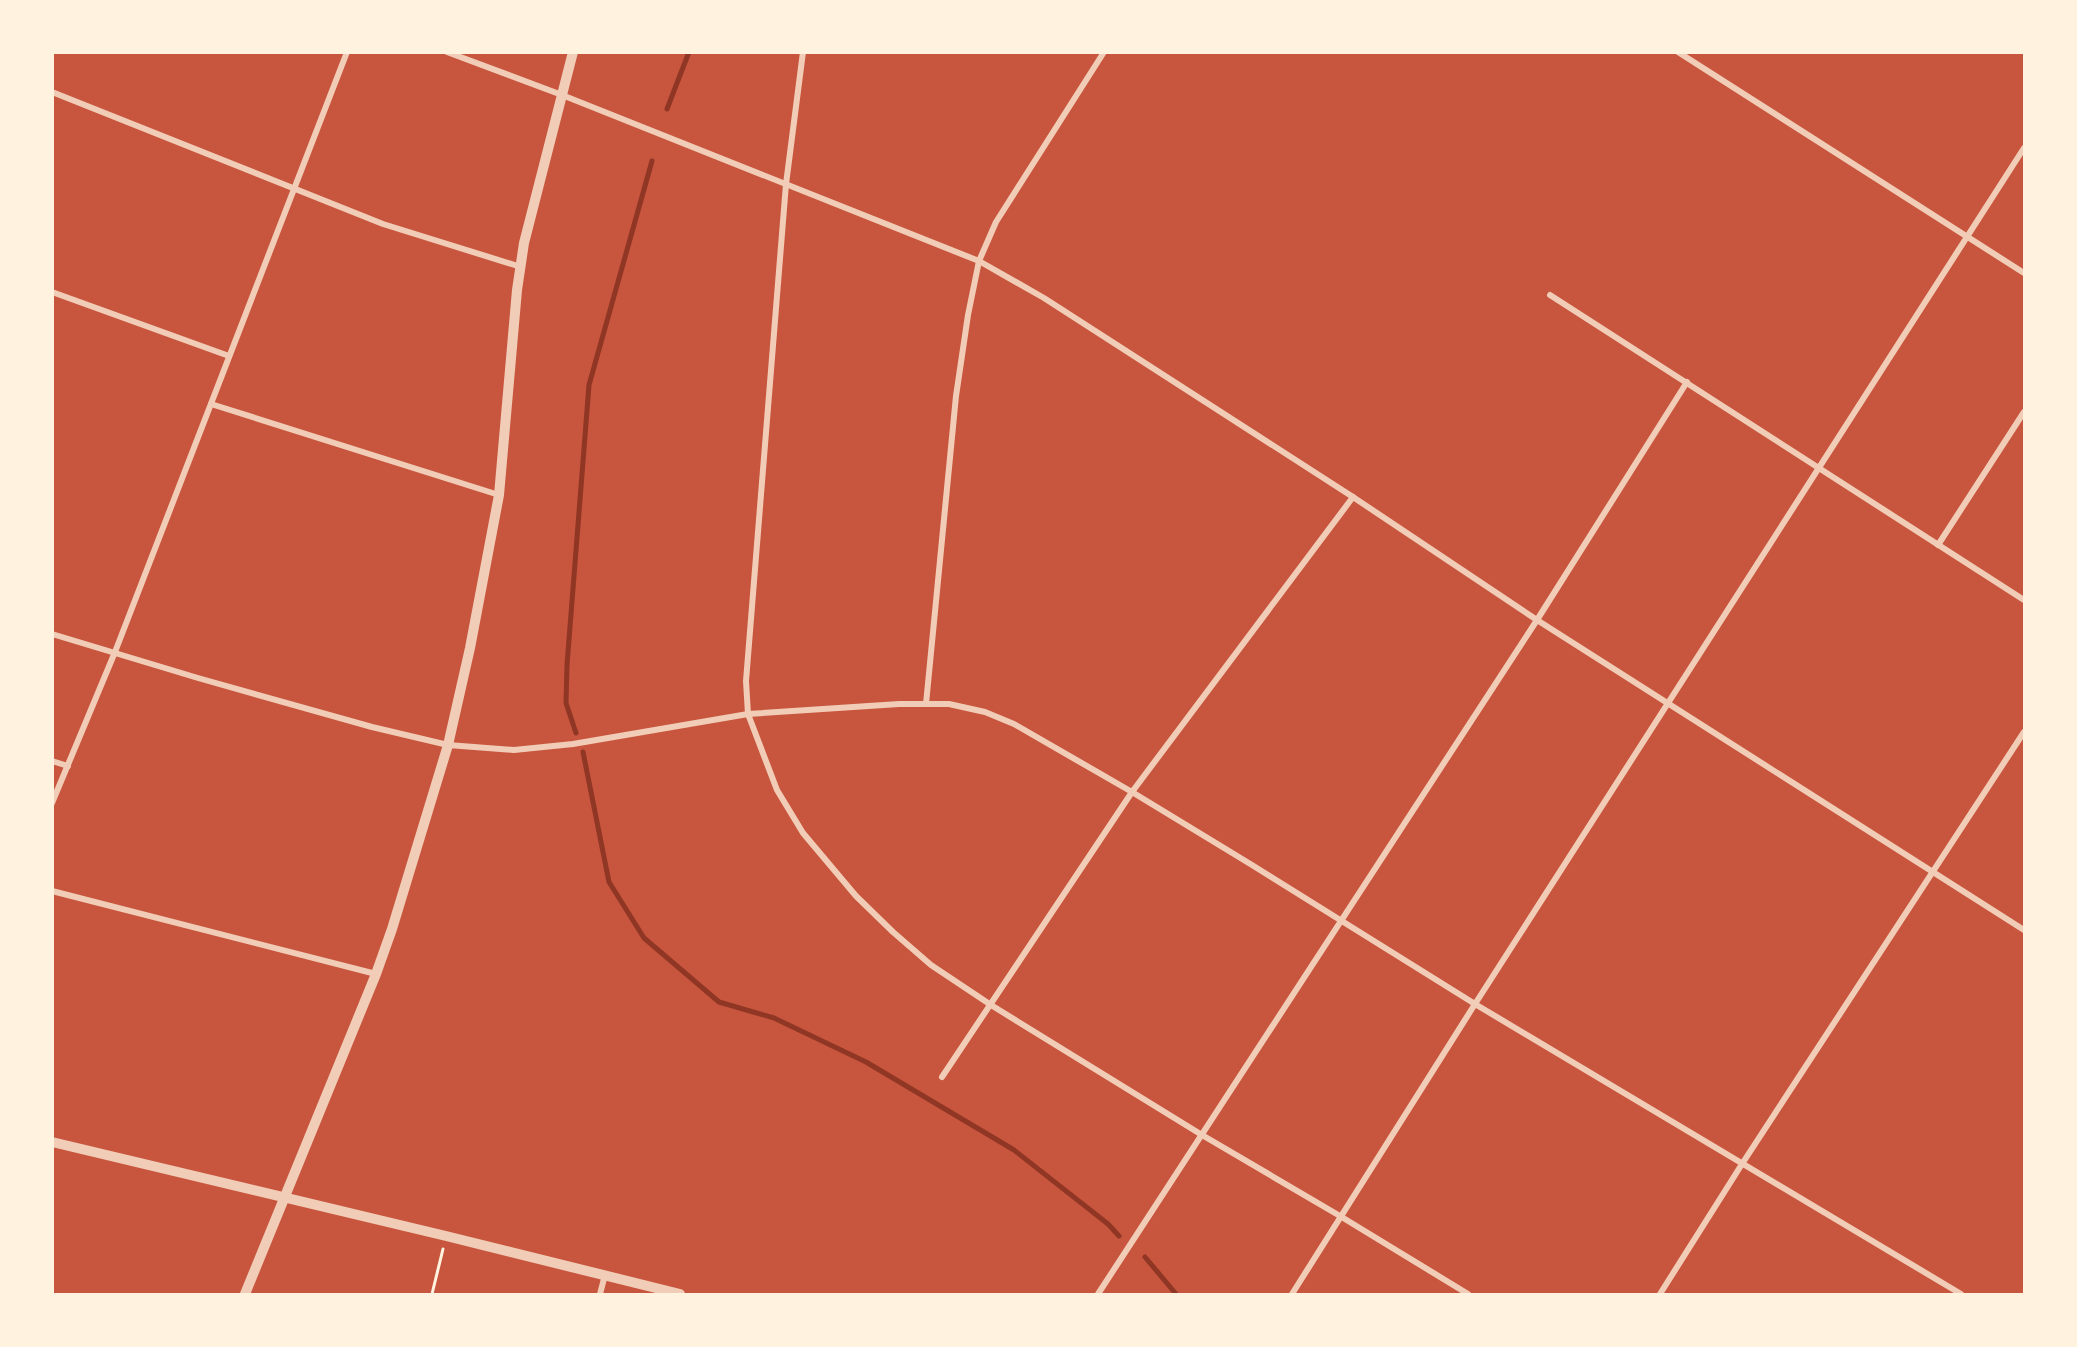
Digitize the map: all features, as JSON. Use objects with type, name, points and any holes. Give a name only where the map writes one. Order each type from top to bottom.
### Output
[{"type":"street","points":[[52,803],[115,652],[347,52]]},
{"type":"street","points":[[447,52],[562,95],[979,261],[1044,298],[1668,704],[2025,930]]},
{"type":"street","points":[[245,1294],[376,975],[448,745],[470,648],[499,495],[524,243],[573,52]]},
{"type":"street","points":[[803,52],[786,184],[746,681],[748,714],[777,790],[803,833],[856,896],[893,932],[932,964],[991,1005],[1202,1135],[1468,1294]]},
{"type":"street","points":[[926,704],[956,396],[979,261],[996,222],[1104,52]]},
{"type":"street","points":[[1678,52],[2025,273]]},
{"type":"street","points":[[52,92],[383,224],[521,267]]},
{"type":"street","points":[[1292,1294],[1474,1004],[2025,148]]},
{"type":"street","points":[[52,292],[229,356]]},
{"type":"street","points":[[1550,295],[2025,600]]},
{"type":"street","points":[[1098,1294],[1538,620],[1688,382]]},
{"type":"street","points":[[211,404],[499,495]]},
{"type":"street","points":[[1938,544],[2025,411]]},
{"type":"street","points":[[942,1077],[1132,792],[1353,497]]},
{"type":"street","points":[[52,634],[362,724],[448,745],[514,750],[561,745],[748,714],[899,704],[949,704],[985,712],[1014,724],[1132,792],[1474,1004],[1961,1294]]},
{"type":"street","points":[[1660,1294],[1742,1164],[2025,732]]},
{"type":"street","points":[[52,761],[68,766]]},
{"type":"street","points":[[52,891],[376,975]]},
{"type":"street","points":[[52,1143],[680,1294]]},
{"type":"street","points":[[600,1294],[605,1275]]},
{"type":"path","points":[[432,1294],[446,1236]]},
{"type":"waterway","points":[[667,109],[689,52]]},
{"type":"waterway","points":[[576,733],[566,703],[567,665],[589,385],[652,161]]},
{"type":"waterway","points":[[583,752],[609,882],[644,938],[719,1002],[774,1018],[866,1062],[1014,1150],[1108,1224],[1119,1236]]},
{"type":"waterway","points":[[1145,1257],[1176,1294]]}]
